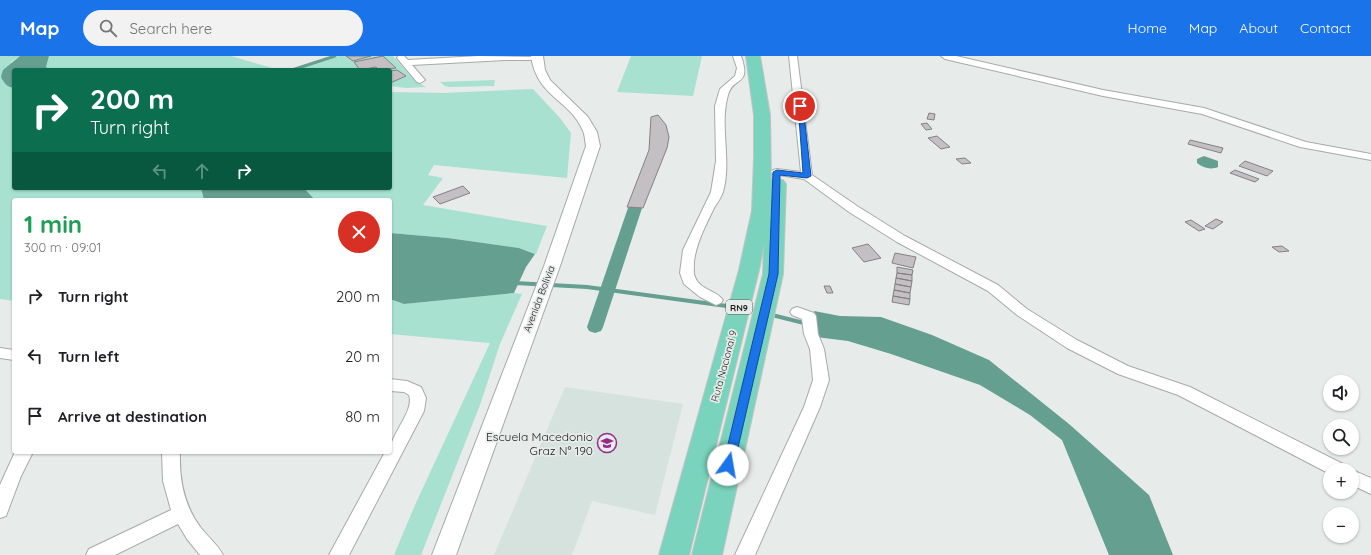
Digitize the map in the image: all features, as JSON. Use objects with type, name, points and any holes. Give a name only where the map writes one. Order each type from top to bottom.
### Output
[{"type":"highway","name":"Ruta Nacional 9","points":[[674,555],[749,270],[761,211],[763,157],[762,115],[754,56]]},
{"type":"highway","name":"RN9","points":[[707,555],[773,274],[777,172],[765,56]]},
{"type":"street","points":[[716,300],[689,281],[687,273],[689,250],[702,219],[717,192],[721,161],[720,106],[725,89],[739,77],[741,68],[737,56]]},
{"type":"street","points":[[793,56],[807,176]]},
{"type":"street","points":[[945,56],[1103,93],[1204,111],[1304,145],[1371,157]]},
{"type":"street","points":[[402,60],[537,57]]},
{"type":"street","name":"Avenida Bolivia","points":[[444,555],[552,266],[590,158],[593,141],[588,126],[579,114],[542,77],[538,69],[537,57]]},
{"type":"street","points":[[402,60],[420,80]]},
{"type":"street","points":[[777,172],[807,176],[853,209],[901,239],[993,288],[1022,312],[1072,344],[1124,370],[1184,391],[1325,463]]},
{"type":"street","points":[[745,555],[812,407],[821,380],[817,348],[811,334],[809,316],[797,312]]},
{"type":"street","points":[[0,353],[12,355]]},
{"type":"street","points":[[339,555],[416,411],[418,398],[415,391],[407,387],[392,385]]},
{"type":"street","points":[[0,510],[12,476],[23,454]]},
{"type":"street","points":[[171,454],[170,467],[172,484],[181,514],[193,534],[213,555]]},
{"type":"street","points":[[1359,481],[1371,487]]},
{"type":"street","points":[[96,555],[181,514]]},
{"type":"shaded area","points":[[0,56],[20,56],[11,62],[12,190],[202,190],[204,198],[12,198],[12,301],[0,299]]},
{"type":"shaded area","points":[[20,56],[49,56],[46,67],[48,68],[12,68],[12,88],[9,87],[1,77],[3,70]]},
{"type":"shaded area","points":[[49,56],[231,56],[272,68],[48,68],[46,67]]},
{"type":"shaded area","points":[[339,56],[393,56],[414,80],[426,87],[406,88],[392,86],[392,68],[304,67]]},
{"type":"shaded area","points":[[631,56],[702,56],[693,96],[617,92]]},
{"type":"shaded area","points":[[495,80],[494,86],[449,87],[440,82]]},
{"type":"shaded area","points":[[533,89],[560,118],[571,133],[567,178],[434,165],[428,175],[443,178],[423,205],[547,226],[536,254],[519,248],[448,238],[392,233],[392,198],[313,198],[306,190],[392,190],[392,92],[443,93]]},
{"type":"shaded area","points":[[1204,156],[1218,161],[1218,167],[1207,168],[1197,163],[1197,159]]},
{"type":"shaded area","points":[[202,190],[306,190],[313,198],[204,198]]},
{"type":"shaded area","points":[[392,233],[448,238],[519,248],[535,254],[526,267],[514,293],[404,304],[392,300]]},
{"type":"shaded area","points":[[514,293],[522,294],[500,344],[480,405],[421,555],[394,555],[415,505],[490,343],[392,334],[392,300],[404,304]]},
{"type":"shaded area","points":[[814,311],[840,316],[881,317],[932,335],[989,360],[1069,424],[1149,495],[1173,555],[1109,555],[1062,440],[1030,415],[980,385],[891,354],[848,341],[816,337]]},
{"type":"shaded area","name":"Escuela Macedonio Graz N° 190","points":[[565,387],[683,404],[655,515],[592,501],[572,555],[494,555]]},
{"type":"building","points":[[346,56],[371,56],[353,61]]},
{"type":"building","points":[[383,56],[396,68],[358,68],[354,62]]},
{"type":"building","points":[[397,70],[406,76],[392,82],[392,71]]},
{"type":"building","points":[[929,113],[935,114],[934,120],[927,119]]},
{"type":"building","points":[[658,115],[666,125],[669,137],[667,148],[643,208],[627,207],[649,150],[651,117]]},
{"type":"building","points":[[927,123],[932,129],[926,130],[921,124]]},
{"type":"building","points":[[937,136],[950,147],[941,149],[928,138]]},
{"type":"building","points":[[1190,140],[1223,148],[1221,153],[1188,144]]},
{"type":"building","points":[[965,158],[971,163],[962,164],[956,159]]},
{"type":"building","points":[[1245,161],[1273,171],[1267,176],[1239,166]]},
{"type":"building","points":[[1235,170],[1259,179],[1255,182],[1230,173]]},
{"type":"building","points":[[463,186],[470,193],[440,204],[433,197]]},
{"type":"building","points":[[1216,219],[1223,222],[1213,229],[1205,226]]},
{"type":"building","points":[[1191,220],[1205,229],[1199,231],[1185,222]]},
{"type":"building","points":[[868,244],[881,258],[864,262],[852,248]]},
{"type":"building","points":[[1282,246],[1289,251],[1279,252],[1272,247]]},
{"type":"building","points":[[895,253],[916,257],[913,268],[892,263]]},
{"type":"building","points":[[897,267],[913,270],[912,275],[897,273]]},
{"type":"building","points":[[897,273],[912,275],[912,281],[896,278]]},
{"type":"building","points":[[896,278],[912,281],[911,287],[895,284]]},
{"type":"building","points":[[895,284],[911,287],[910,293],[894,290]]},
{"type":"building","points":[[824,286],[830,286],[833,293],[827,293]]},
{"type":"building","points":[[894,290],[910,293],[910,299],[893,296]]},
{"type":"building","points":[[893,296],[910,299],[909,305],[892,302]]},
{"type":"waterway","points":[[298,68],[335,56]]},
{"type":"waterway","points":[[595,327],[635,208]]},
{"type":"waterway","points":[[515,283],[587,287],[734,307]]},
{"type":"waterway","points":[[768,314],[808,324]]},
{"type":"place","name":"Escuela Macedonio Graz N° 190","points":[[607,443]]},
{"type":"route","points":[[728,465],[773,274],[777,172],[807,176],[800,106]]}]
